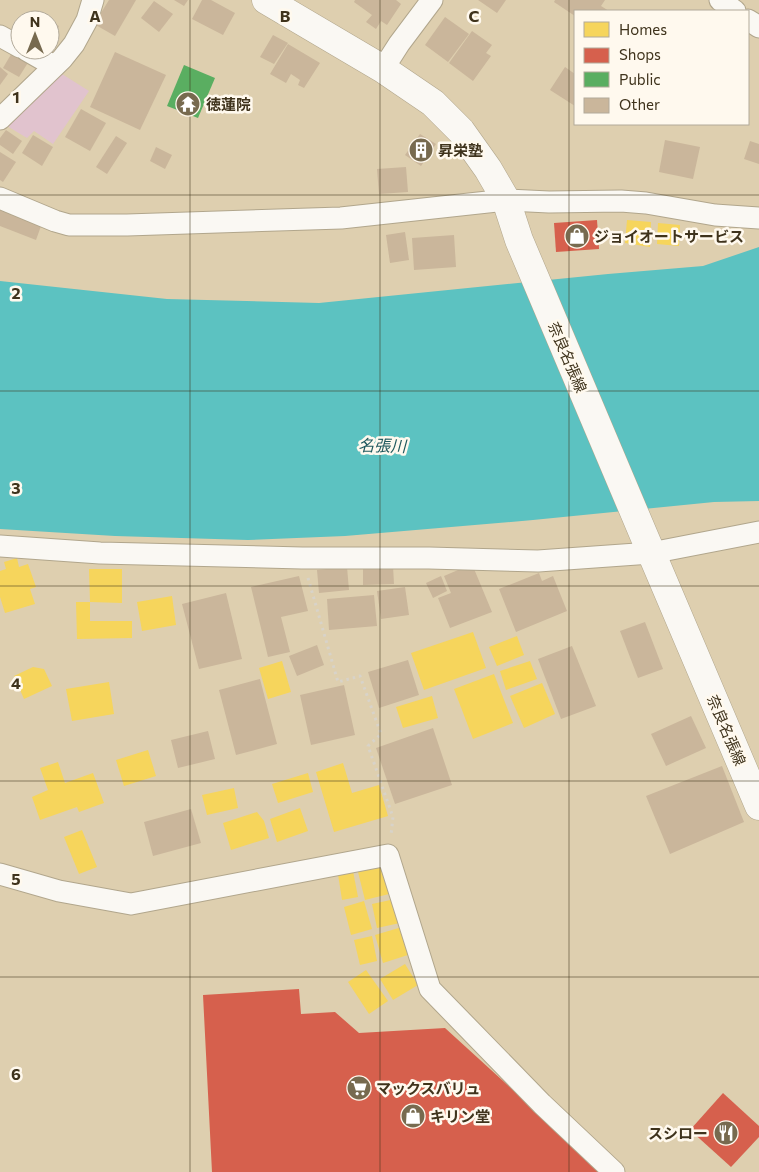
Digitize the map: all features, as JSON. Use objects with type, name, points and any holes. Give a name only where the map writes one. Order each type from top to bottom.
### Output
[{"type":"main road","name":"奈良名張線","points":[[266,0],[383,69],[433,103],[461,132],[488,169],[506,200],[519,240],[759,806]]},
{"type":"street","points":[[0,119],[62,59],[78,38],[94,0]]},
{"type":"street","points":[[383,69],[432,0]]},
{"type":"street","points":[[720,0],[734,10]]},
{"type":"street","points":[[44,60],[54,66]]},
{"type":"street","points":[[0,198],[55,221],[69,224],[341,218],[506,200],[646,203],[715,215],[759,218]]},
{"type":"street","points":[[0,546],[100,553],[538,561],[759,532]]},
{"type":"street","points":[[0,874],[59,891],[131,904],[388,855],[430,989],[542,1104],[614,1172]]},
{"type":"path","points":[[302,558],[338,682],[360,676],[381,734],[368,746],[393,817],[388,855]]},
{"type":"shaded area","points":[[62,74],[89,91],[53,144],[34,131],[27,138],[7,126]]},
{"type":"water","name":"名張川","points":[[759,247],[759,501],[714,502],[345,536],[248,540],[115,536],[0,529],[0,281],[167,299],[319,303],[703,266]]},
{"type":"building: Homes","points":[[627,220],[651,222],[650,247],[625,243]]},
{"type":"building: Homes","points":[[658,223],[680,225],[679,246],[657,244]]},
{"type":"building: Homes","points":[[17,558],[19,567],[28,564],[36,587],[30,589],[35,604],[5,613],[0,597],[0,571],[6,569],[4,562]]},
{"type":"building: Homes","points":[[89,569],[122,569],[122,603],[90,602]]},
{"type":"building: Homes","points":[[172,596],[176,625],[142,631],[137,602]]},
{"type":"building: Homes","points":[[76,602],[90,602],[90,621],[132,621],[132,638],[77,639]]},
{"type":"building: Homes","points":[[473,632],[486,668],[424,690],[411,653]]},
{"type":"building: Homes","points":[[517,636],[524,655],[497,666],[489,647]]},
{"type":"building: Homes","points":[[282,661],[291,692],[268,699],[259,668]]},
{"type":"building: Homes","points":[[530,661],[537,679],[506,690],[500,671]]},
{"type":"building: Homes","points":[[33,667],[44,669],[52,686],[24,699],[14,676]]},
{"type":"building: Homes","points":[[494,674],[513,723],[473,739],[454,689]]},
{"type":"building: Homes","points":[[109,682],[114,714],[72,721],[66,689]]},
{"type":"building: Homes","points":[[542,683],[555,714],[524,728],[510,696]]},
{"type":"building: Homes","points":[[432,696],[438,718],[403,728],[396,707]]},
{"type":"building: Homes","points":[[148,750],[156,776],[124,786],[116,760]]},
{"type":"building: Homes","points":[[58,762],[65,783],[93,773],[104,803],[79,812],[77,807],[40,820],[32,797],[48,790],[40,768]]},
{"type":"building: Homes","points":[[343,763],[352,793],[379,785],[388,816],[334,832],[316,772]]},
{"type":"building: Homes","points":[[308,773],[313,792],[278,803],[272,784]]},
{"type":"building: Homes","points":[[234,788],[238,808],[207,815],[202,795]]},
{"type":"building: Homes","points":[[300,808],[308,831],[277,842],[270,819]]},
{"type":"building: Homes","points":[[257,812],[264,821],[269,838],[231,850],[223,823]]},
{"type":"building: Homes","points":[[82,830],[97,867],[79,874],[64,837]]},
{"type":"building: Homes","points":[[384,857],[393,893],[365,900],[356,864]]},
{"type":"building: Homes","points":[[352,866],[358,897],[342,900],[337,868]]},
{"type":"building: Homes","points":[[395,899],[400,923],[377,928],[372,904]]},
{"type":"building: Homes","points":[[364,901],[372,929],[351,935],[344,907]]},
{"type":"building: Homes","points":[[402,927],[411,954],[383,963],[375,935]]},
{"type":"building: Homes","points":[[372,936],[377,961],[360,965],[354,940]]},
{"type":"building: Homes","points":[[405,964],[418,985],[393,1000],[380,979]]},
{"type":"building: Homes","points":[[366,970],[388,1001],[369,1014],[348,982]]},
{"type":"building: Shops","name":"ジョイオートサービス","points":[[597,220],[599,249],[556,252],[554,223]]},
{"type":"building: Shops","name":"マックスバリュ","points":[[299,989],[301,1014],[335,1012],[359,1033],[445,1028],[603,1172],[212,1172],[203,995]]},
{"type":"building: Shops","name":"スシロー","points":[[723,1093],[759,1126],[759,1137],[731,1167],[690,1130]]},
{"type":"building: Public","points":[[184,65],[215,78],[198,118],[167,106]]},
{"type":"building: Other","points":[[109,0],[136,0],[115,36],[94,24]]},
{"type":"building: Other","points":[[174,0],[188,0],[184,6]]},
{"type":"building: Other","points":[[202,0],[211,0],[235,13],[223,35],[192,19]]},
{"type":"building: Other","points":[[355,0],[396,0],[401,4],[387,25],[381,21],[376,29],[366,22],[372,15],[354,2]]},
{"type":"building: Other","points":[[478,0],[506,0],[497,13]]},
{"type":"building: Other","points":[[555,0],[605,0],[601,6],[607,10],[574,10],[574,15],[554,2]]},
{"type":"building: Other","points":[[154,1],[173,14],[159,32],[141,18]]},
{"type":"building: Other","points":[[445,17],[469,34],[448,62],[425,45]]},
{"type":"building: Other","points":[[472,31],[492,45],[486,53],[491,56],[473,81],[449,63]]},
{"type":"building: Other","points":[[273,35],[288,43],[274,64],[260,57]]},
{"type":"building: Other","points":[[288,44],[320,63],[304,88],[298,85],[300,80],[291,74],[286,83],[270,74]]},
{"type":"building: Other","points":[[115,52],[166,75],[140,130],[90,107]]},
{"type":"building: Other","points":[[10,56],[10,60],[29,61],[19,77],[3,68]]},
{"type":"building: Other","points":[[0,67],[8,74],[0,85]]},
{"type":"building: Other","points":[[565,67],[574,73],[574,105],[550,90]]},
{"type":"building: Other","points":[[81,109],[106,123],[90,151],[65,137]]},
{"type":"building: Other","points":[[6,130],[22,141],[13,154],[0,145],[0,138]]},
{"type":"building: Other","name":"昇栄塾","points":[[420,134],[436,144],[421,166],[405,155]]},
{"type":"building: Other","points":[[33,135],[53,147],[42,166],[22,153]]},
{"type":"building: Other","points":[[116,136],[127,143],[107,174],[96,167]]},
{"type":"building: Other","points":[[665,140],[700,147],[693,179],[659,172]]},
{"type":"building: Other","points":[[750,141],[759,144],[759,164],[744,159]]},
{"type":"building: Other","points":[[156,147],[172,155],[165,169],[150,161]]},
{"type":"building: Other","points":[[0,152],[16,162],[3,182],[0,180]]},
{"type":"building: Other","points":[[406,167],[408,192],[379,194],[377,169]]},
{"type":"building: Other","points":[[0,208],[41,226],[36,240],[0,226]]},
{"type":"building: Other","points":[[405,232],[409,260],[390,263],[386,235]]},
{"type":"building: Other","points":[[454,235],[456,267],[414,270],[412,238]]},
{"type":"building: Other","points":[[472,564],[492,612],[450,628],[438,598],[451,593],[444,576]]},
{"type":"building: Other","points":[[393,566],[394,584],[363,585],[363,567]]},
{"type":"building: Other","points":[[347,567],[349,590],[319,593],[317,570]]},
{"type":"building: Other","points":[[539,573],[542,581],[553,576],[567,611],[516,632],[499,589]]},
{"type":"building: Other","points":[[299,576],[308,611],[281,617],[290,652],[268,657],[251,587]]},
{"type":"building: Other","points":[[441,576],[447,591],[433,598],[426,583]]},
{"type":"building: Other","points":[[405,587],[409,615],[381,619],[377,591]]},
{"type":"building: Other","points":[[226,593],[242,659],[199,669],[182,604]]},
{"type":"building: Other","points":[[374,595],[377,626],[329,630],[327,599]]},
{"type":"building: Other","points":[[645,622],[663,669],[638,678],[620,631]]},
{"type":"building: Other","points":[[317,645],[324,665],[297,676],[289,656]]},
{"type":"building: Other","points":[[572,646],[596,706],[561,719],[538,659]]},
{"type":"building: Other","points":[[408,660],[419,695],[379,708],[368,672]]},
{"type":"building: Other","points":[[260,679],[277,744],[236,755],[219,690]]},
{"type":"building: Other","points":[[344,685],[355,735],[311,745],[300,695]]},
{"type":"building: Other","points":[[691,716],[706,748],[666,766],[651,734]]},
{"type":"building: Other","points":[[433,728],[452,785],[395,804],[376,748]]},
{"type":"building: Other","points":[[208,731],[215,759],[178,768],[171,740]]},
{"type":"building: Other","points":[[722,766],[744,822],[670,854],[646,796]]},
{"type":"building: Other","points":[[191,809],[201,843],[153,856],[144,822]]},
{"type":"place","name":"徳蓮院","points":[[188,104]]},
{"type":"place","name":"昇栄塾","points":[[421,150]]},
{"type":"place","name":"ジョイオートサービス","points":[[577,236]]},
{"type":"place","name":"マックスバリュ","points":[[359,1088]]},
{"type":"place","name":"キリン堂","points":[[413,1116]]},
{"type":"place","name":"スシロー","points":[[726,1133]]}]
